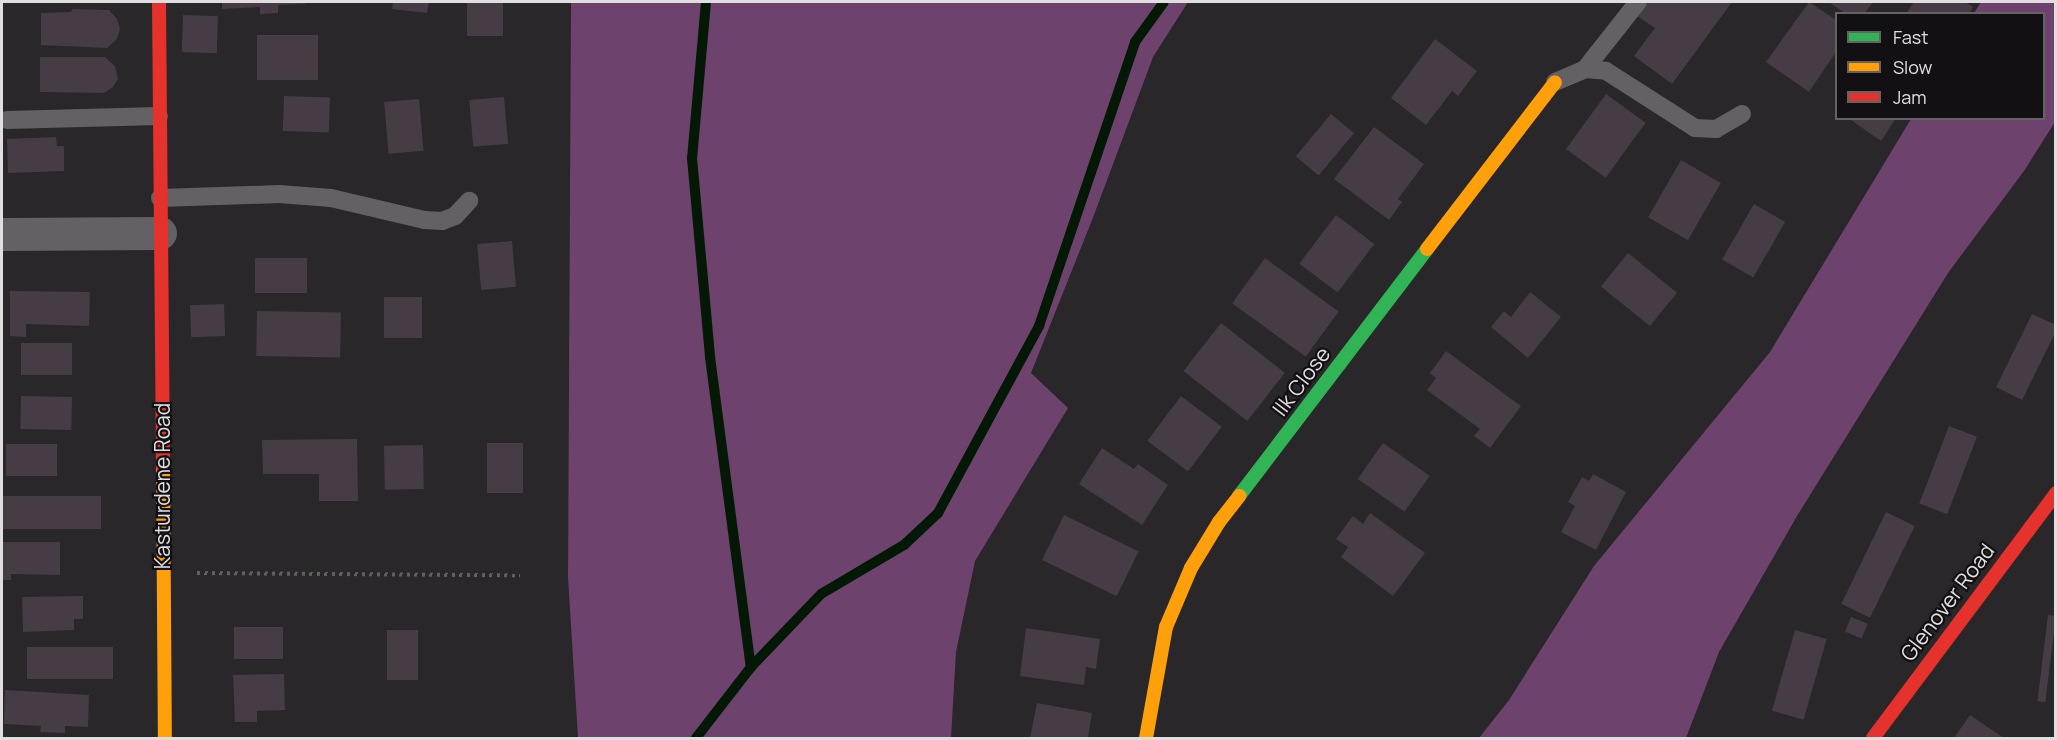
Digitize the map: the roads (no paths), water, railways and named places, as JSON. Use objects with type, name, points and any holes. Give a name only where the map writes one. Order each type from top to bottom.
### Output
[{"type":"street","name":"Kasturdene Road","points":[[159,2],[165,738]]},
{"type":"street","name":"Ilk Close","points":[[1146,738],[1166,627],[1191,568],[1219,522],[1555,82]]},
{"type":"street","points":[[2,234],[160,233]]},
{"type":"street","name":"Glenover Road","points":[[1873,738],[2055,493]]},
{"type":"lane","points":[[1555,82],[1585,69],[1638,2]]},
{"type":"lane","points":[[1585,69],[1606,71],[1695,128],[1716,129],[1742,114]]},
{"type":"lane","points":[[7,120],[159,116]]},
{"type":"lane","points":[[160,198],[279,194],[320,197],[424,220],[442,221],[455,216],[469,201]]},
{"type":"waterway","points":[[706,2],[692,158],[710,357],[751,667]]},
{"type":"waterway","points":[[696,738],[751,667],[821,594],[904,545],[938,513],[1039,326],[1135,42],[1164,2]]}]
